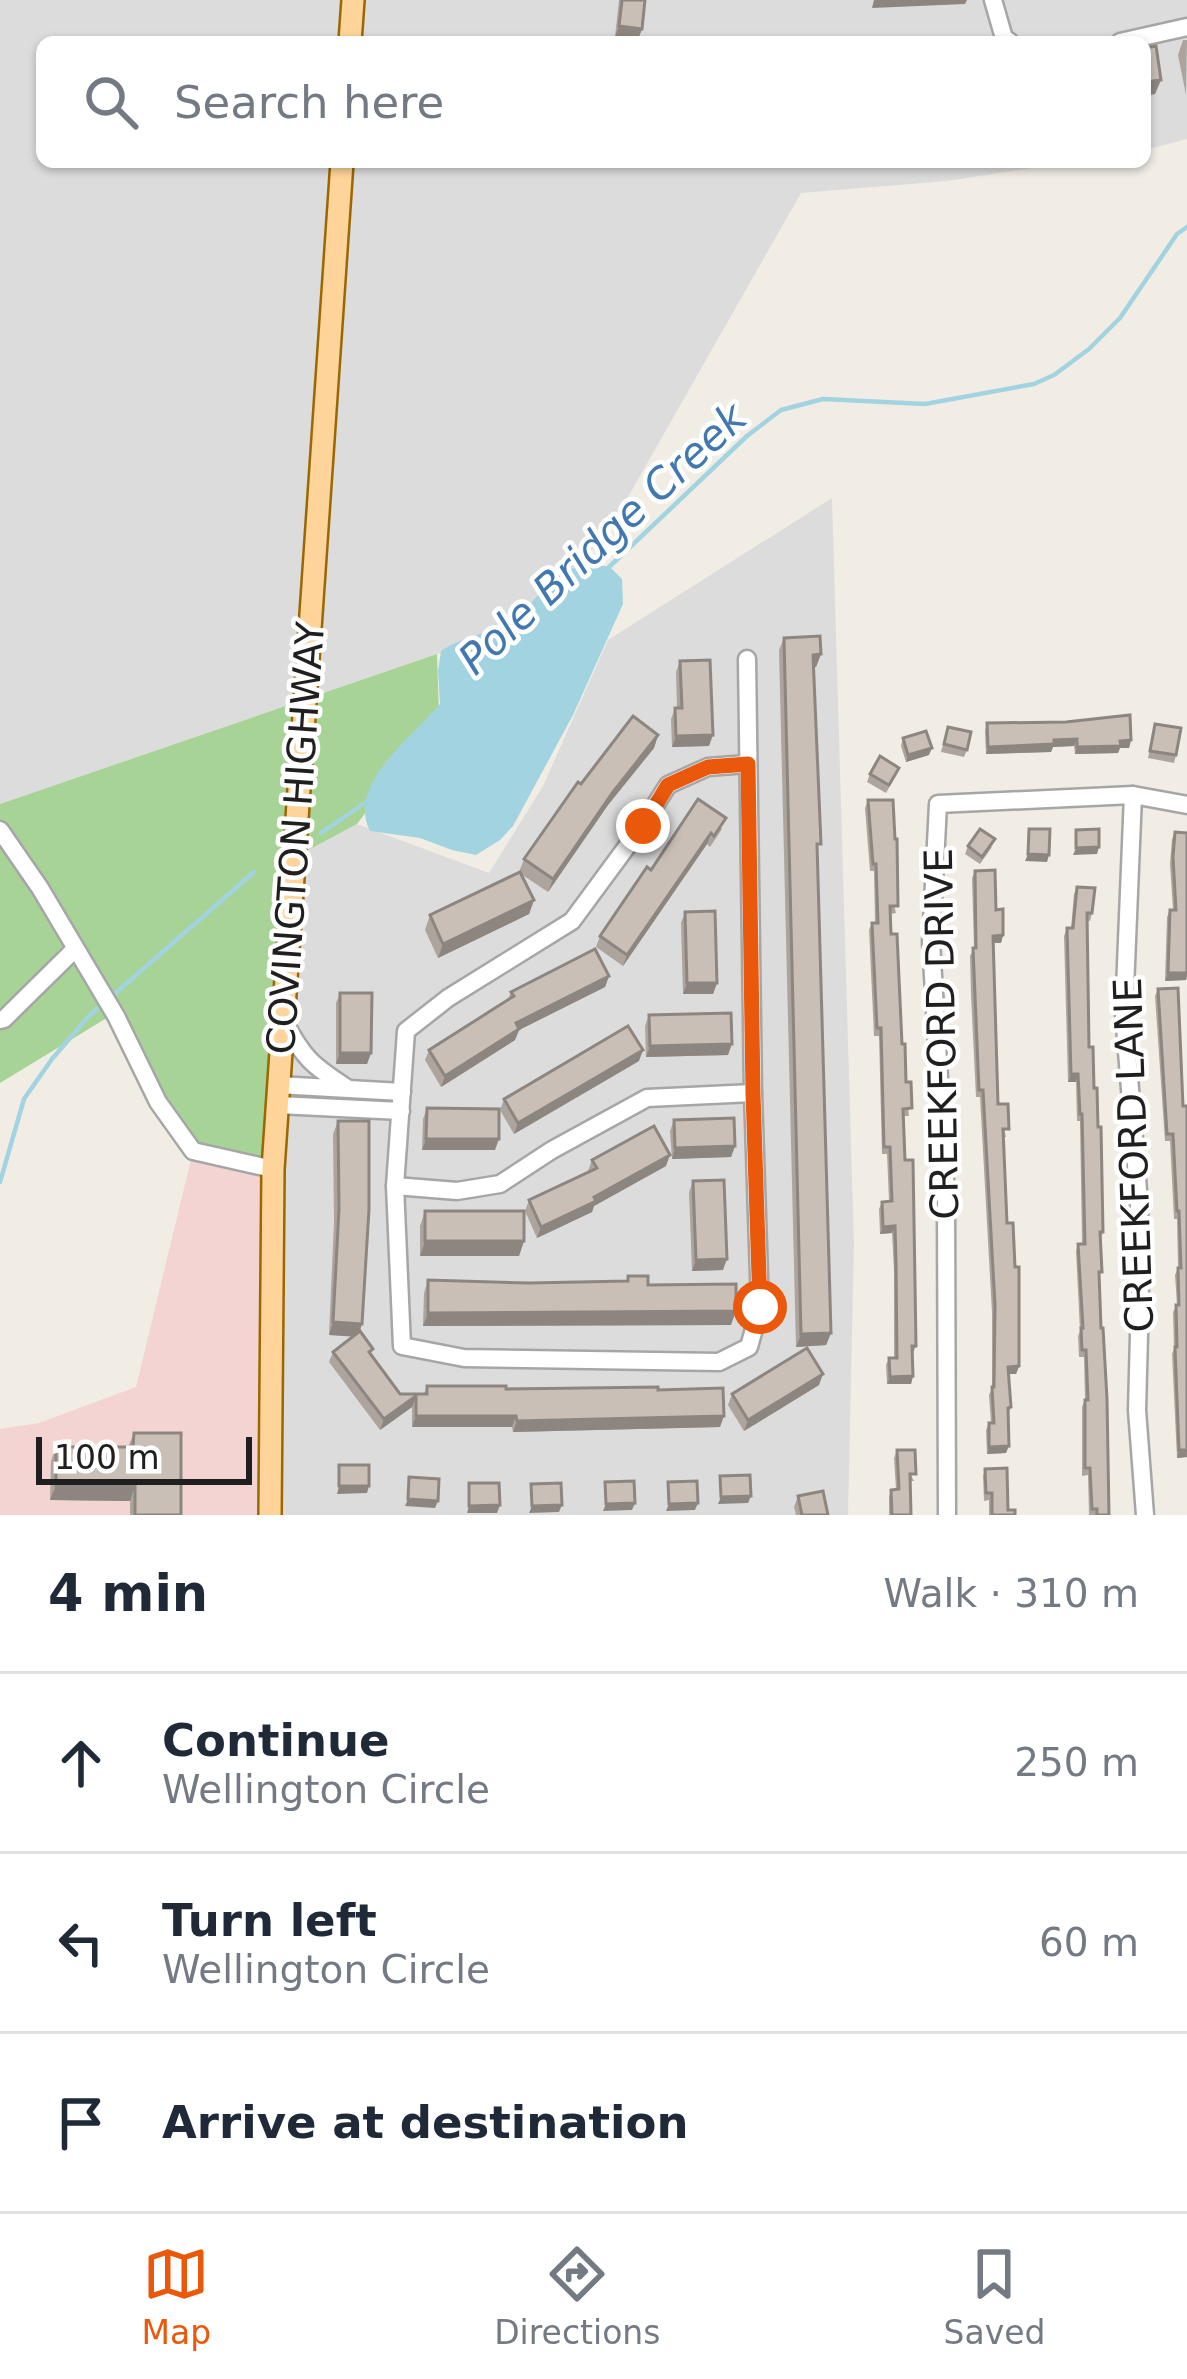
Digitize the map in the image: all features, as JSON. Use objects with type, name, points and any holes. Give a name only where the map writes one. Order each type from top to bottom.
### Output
[{"type":"main road","points":[[350,36],[353,0]]},
{"type":"main road","name":"COVINGTON HIGHWAY","points":[[269,1515],[273,1169],[342,168]]},
{"type":"street","points":[[993,0],[999,36]]},
{"type":"street","points":[[1145,36],[1187,26]]},
{"type":"street","points":[[747,659],[760,1307],[749,1346],[718,1362],[464,1358],[402,1346],[395,1186],[406,1031],[448,998],[572,922],[668,785],[708,767],[748,764]]},
{"type":"street","name":"CREEKFORD DRIVE","points":[[947,1515],[946,1196],[931,942],[938,804],[1133,795],[1187,805]]},
{"type":"street","name":"CREEKFORD LANE","points":[[1133,795],[1124,1013],[1139,1204],[1137,1410],[1145,1515]]},
{"type":"street","points":[[0,830],[116,1016],[158,1102],[193,1150],[273,1169]]},
{"type":"street","points":[[0,1020],[75,949]]},
{"type":"street","points":[[283,1017],[313,1066],[348,1089]]},
{"type":"street","points":[[278,1095],[348,1089],[402,1092]]},
{"type":"street","points":[[395,1186],[457,1191],[500,1184],[647,1098],[753,1093]]},
{"type":"street","points":[[278,1095],[401,1112]]},
{"type":"shaded area","points":[[0,0],[1187,0],[1187,139],[1151,148],[1151,36],[36,36],[36,168],[1032,168],[947,181],[801,193],[616,518],[530,631],[437,654],[0,804]]},
{"type":"shaded area","points":[[832,498],[854,1244],[848,1515],[268,1515],[295,856],[357,824],[489,873],[543,786],[608,640]]},
{"type":"shaded area","points":[[193,1151],[264,1166],[268,1515],[0,1515],[0,1429],[39,1423],[136,1387]]},
{"type":"green space","points":[[437,654],[439,715],[357,824],[295,857],[264,1166],[193,1151],[115,1013],[0,1083],[0,804]]},
{"type":"water","points":[[591,564],[610,567],[622,579],[623,604],[573,715],[513,826],[476,855],[420,838],[370,831],[365,813],[374,779],[440,704],[441,651],[505,624],[563,573]]},
{"type":"building","points":[[622,0],[645,0],[642,29],[619,26]]},
{"type":"building","points":[[1156,46],[1161,80],[1151,81],[1151,47]]},
{"type":"building","points":[[820,636],[821,654],[813,655],[831,1333],[801,1334],[784,638]]},
{"type":"building","points":[[710,660],[713,735],[676,736],[675,708],[682,708],[680,661]]},
{"type":"building","points":[[1130,715],[1131,740],[1120,741],[1121,746],[1077,747],[1077,739],[988,747],[987,723]]},
{"type":"building","points":[[633,716],[658,735],[553,879],[524,859],[578,782]]},
{"type":"building","points":[[1155,724],[1181,728],[1176,755],[1150,751]]},
{"type":"building","points":[[948,727],[971,732],[967,750],[944,744]]},
{"type":"building","points":[[926,731],[932,748],[908,755],[903,738]]},
{"type":"building","points":[[880,756],[899,768],[889,785],[870,774]]},
{"type":"building","points":[[698,799],[726,818],[627,955],[600,936]]},
{"type":"building","points":[[868,800],[893,800],[897,839],[898,906],[890,906],[891,934],[897,934],[906,1082],[911,1082],[912,1108],[903,1109],[905,1160],[913,1160],[913,1376],[890,1377],[889,1358],[897,1358],[895,1226],[883,1227],[882,1202],[892,1201],[890,1147],[884,1147],[872,923],[878,923],[876,864]]},
{"type":"building","points":[[980,829],[995,839],[982,857],[968,846]]},
{"type":"building","points":[[1029,829],[1050,829],[1049,855],[1028,854]]},
{"type":"building","points":[[1099,829],[1099,847],[1076,848],[1076,830]]},
{"type":"building","points":[[1175,832],[1187,833],[1187,973],[1168,973],[1170,910],[1176,910]]},
{"type":"building","points":[[995,870],[996,910],[1003,909],[1003,935],[993,936],[998,1104],[1008,1104],[1009,1129],[1003,1129],[1007,1223],[1013,1223],[1015,1267],[1019,1267],[1019,1366],[1008,1367],[1009,1446],[989,1447],[989,1423],[994,1423],[995,1305],[973,948],[975,871]]},
{"type":"building","points":[[520,872],[534,900],[443,944],[430,915]]},
{"type":"building","points":[[1077,887],[1095,888],[1092,913],[1087,913],[1089,1047],[1093,1047],[1101,1127],[1099,1272],[1109,1515],[1097,1515],[1097,1509],[1092,1509],[1090,1468],[1085,1468],[1088,1400],[1078,1244],[1085,1244],[1082,1114],[1078,1074],[1071,1074],[1067,928],[1073,928]]},
{"type":"building","points":[[715,911],[717,983],[687,983],[685,912]]},
{"type":"building","points":[[595,949],[609,976],[516,1023],[519,1029],[445,1076],[429,1050],[514,996],[511,992]]},
{"type":"building","points":[[1178,988],[1183,1106],[1187,1106],[1187,1450],[1179,1450],[1175,1347],[1181,1268],[1179,1211],[1173,1134],[1167,1134],[1158,989]]},
{"type":"building","points":[[340,993],[372,993],[371,1053],[340,1053]]},
{"type":"building","points":[[731,1013],[732,1044],[650,1046],[649,1015]]},
{"type":"building","points":[[628,1026],[643,1050],[518,1123],[504,1099]]},
{"type":"building","points":[[427,1108],[499,1109],[499,1139],[426,1139]]},
{"type":"building","points":[[734,1118],[735,1146],[675,1148],[674,1120]]},
{"type":"building","points":[[338,1121],[369,1121],[362,1324],[333,1322]]},
{"type":"building","points":[[654,1126],[670,1155],[594,1197],[596,1201],[541,1227],[529,1200],[597,1168],[592,1160]]},
{"type":"building","points":[[724,1180],[727,1259],[696,1260],[693,1181]]},
{"type":"building","points":[[425,1211],[524,1211],[524,1241],[425,1241]]},
{"type":"building","points":[[628,1276],[648,1276],[648,1285],[736,1284],[736,1311],[428,1313],[428,1280],[529,1283],[628,1281]]},
{"type":"building","points":[[360,1331],[373,1349],[369,1352],[400,1394],[427,1394],[427,1386],[723,1388],[724,1416],[517,1421],[516,1416],[416,1416],[416,1396],[384,1419],[333,1352]]},
{"type":"building","points":[[807,1348],[823,1374],[748,1420],[732,1394]]},
{"type":"building","points":[[134,1433],[181,1433],[181,1515],[135,1515],[135,1486],[56,1486],[56,1447],[133,1447]]},
{"type":"building","points":[[897,1450],[915,1450],[911,1515],[892,1515],[891,1490],[899,1489]]},
{"type":"building","points":[[339,1465],[369,1465],[369,1486],[339,1486]]},
{"type":"building","points":[[1007,1468],[1008,1510],[1015,1510],[1015,1515],[992,1515],[985,1469]]},
{"type":"building","points":[[750,1475],[751,1496],[721,1497],[720,1476]]},
{"type":"building","points":[[409,1477],[439,1479],[438,1501],[408,1499]]},
{"type":"building","points":[[634,1481],[635,1503],[606,1504],[605,1482]]},
{"type":"building","points":[[697,1481],[698,1503],[669,1504],[668,1482]]},
{"type":"building","points":[[469,1483],[499,1483],[500,1505],[469,1506]]},
{"type":"building","points":[[561,1483],[562,1505],[532,1506],[531,1484]]},
{"type":"building","points":[[823,1491],[828,1515],[802,1515],[798,1496]]},
{"type":"waterway","name":"Pole Bridge Creek","points":[[607,569],[747,436],[781,410],[823,399],[925,404],[1034,384],[1054,375],[1120,318],[1177,234],[1187,227]]},
{"type":"waterway","name":"Pole Bridge Creek","points":[[321,833],[366,802]]},
{"type":"waterway","name":"Pole Bridge Creek","points":[[0,1182],[24,1099],[52,1059],[88,1017],[254,872]]},
{"type":"route","points":[[643,826],[668,785],[708,767],[748,764],[760,1307]]}]
